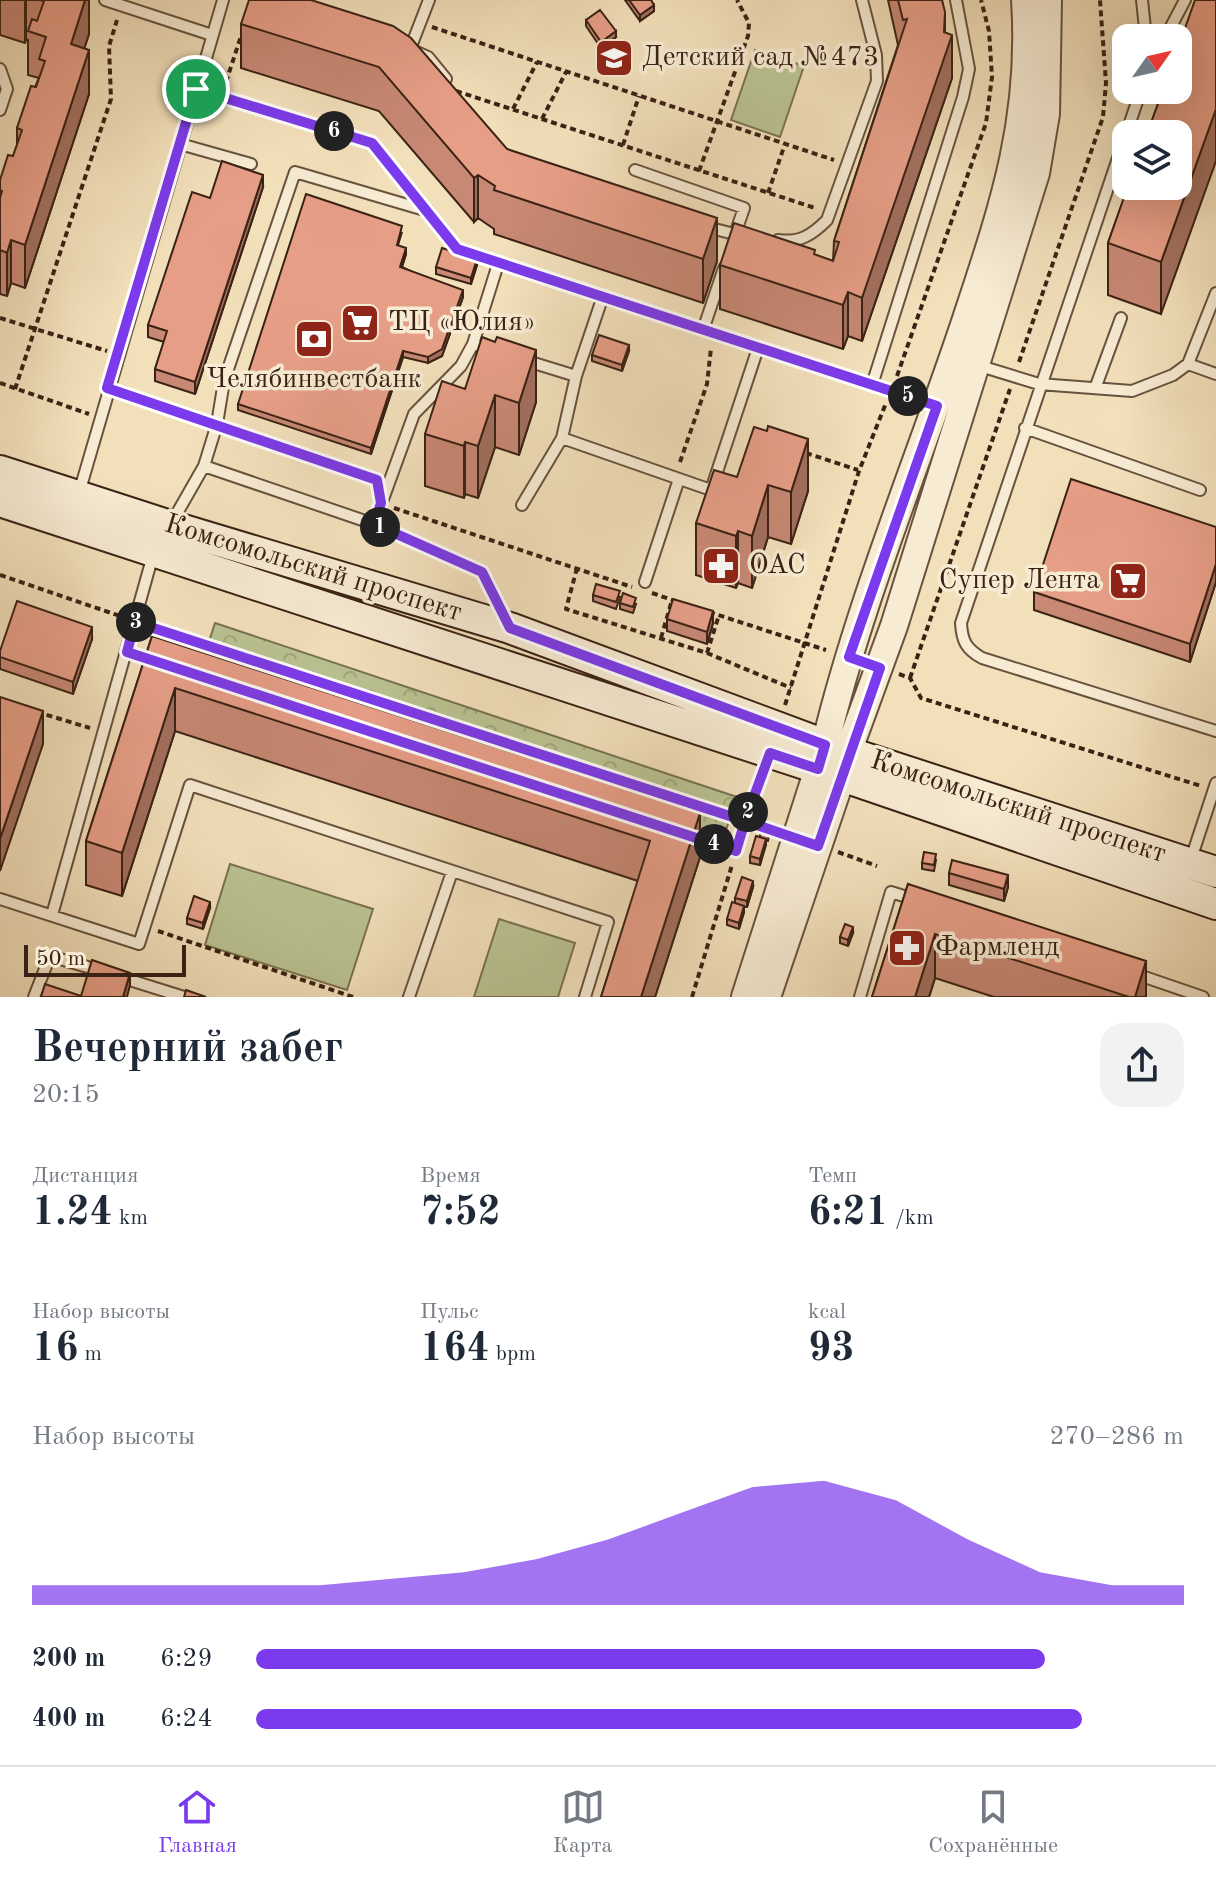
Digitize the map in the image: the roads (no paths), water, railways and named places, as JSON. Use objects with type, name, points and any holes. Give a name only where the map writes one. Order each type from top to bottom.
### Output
[{"type":"main road","name":"Комсомольский проспект","points":[[0,471],[170,526],[510,628],[833,760],[1216,904]]},
{"type":"main road","name":"Комсомольский проспект","points":[[0,503],[770,753],[833,760],[1203,868]]},
{"type":"street","points":[[767,997],[807,842],[833,760],[849,657],[1005,200],[1018,149],[1026,75],[1025,0]]},
{"type":"street","points":[[833,760],[880,668],[1024,216],[1041,146],[1049,73],[1048,0]]},
{"type":"street","points":[[745,997],[807,842]]},
{"type":"lane","points":[[105,0],[212,35]]},
{"type":"lane","points":[[78,497],[98,417],[223,0]]},
{"type":"lane","points":[[410,49],[429,0]]},
{"type":"lane","points":[[764,238],[793,242],[813,234],[829,213],[877,81],[876,55],[862,0]]},
{"type":"lane","points":[[872,385],[963,97],[969,69],[956,0]]},
{"type":"lane","points":[[1142,0],[1145,24]]},
{"type":"lane","points":[[1172,24],[1185,0]]},
{"type":"lane","points":[[396,45],[428,57],[456,91]]},
{"type":"lane","points":[[0,69],[7,89],[0,110]]},
{"type":"lane","points":[[196,89],[372,143],[430,211],[457,249],[602,299],[937,406]]},
{"type":"lane","points":[[1136,104],[1039,384],[961,623],[965,645],[982,658],[1216,731]]},
{"type":"lane","points":[[180,144],[251,164]]},
{"type":"lane","points":[[635,170],[744,208],[730,249]]},
{"type":"lane","points":[[170,526],[204,466],[217,424],[224,381],[295,172],[430,211]]},
{"type":"lane","points":[[690,221],[749,237]]},
{"type":"lane","points":[[708,332],[726,262]]},
{"type":"lane","points":[[374,524],[414,414],[461,366],[473,344],[498,264]]},
{"type":"lane","points":[[975,364],[1039,384],[1132,391],[1173,375],[1188,364],[1215,298]]},
{"type":"lane","points":[[522,505],[562,438],[576,376],[602,299]]},
{"type":"lane","points":[[1096,386],[1121,318]]},
{"type":"lane","points":[[473,344],[502,353]]},
{"type":"lane","points":[[562,438],[711,490],[758,348]]},
{"type":"lane","points":[[517,358],[576,376]]},
{"type":"lane","points":[[1188,364],[1216,374]]},
{"type":"lane","points":[[1025,428],[1200,490]]},
{"type":"lane","points":[[204,466],[374,524],[482,572],[510,628]]},
{"type":"lane","points":[[645,582],[677,479]]},
{"type":"lane","points":[[52,915],[154,552]]},
{"type":"lane","points":[[127,652],[171,667]]},
{"type":"lane","points":[[0,899],[139,944],[190,785],[608,922],[585,997]]},
{"type":"lane","points":[[1203,868],[1215,787]]},
{"type":"lane","points":[[676,832],[736,851]]},
{"type":"lane","points":[[409,997],[452,872]]},
{"type":"lane","points":[[860,997],[891,892],[921,902]]},
{"type":"lane","points":[[34,997],[50,956],[184,997]]},
{"type":"lane","points":[[1114,967],[1203,997]]},
{"type":"place","name":"Детский сад №473","points":[[614,58]]},
{"type":"place","name":"ТЦ «Юлия»","points":[[360,323]]},
{"type":"place","name":"Челябинвестбанк","points":[[314,339]]},
{"type":"place","name":"ОАС","points":[[721,566]]},
{"type":"place","name":"Супер Лента","points":[[1128,581]]},
{"type":"place","name":"Фармленд","points":[[907,948]]}]
